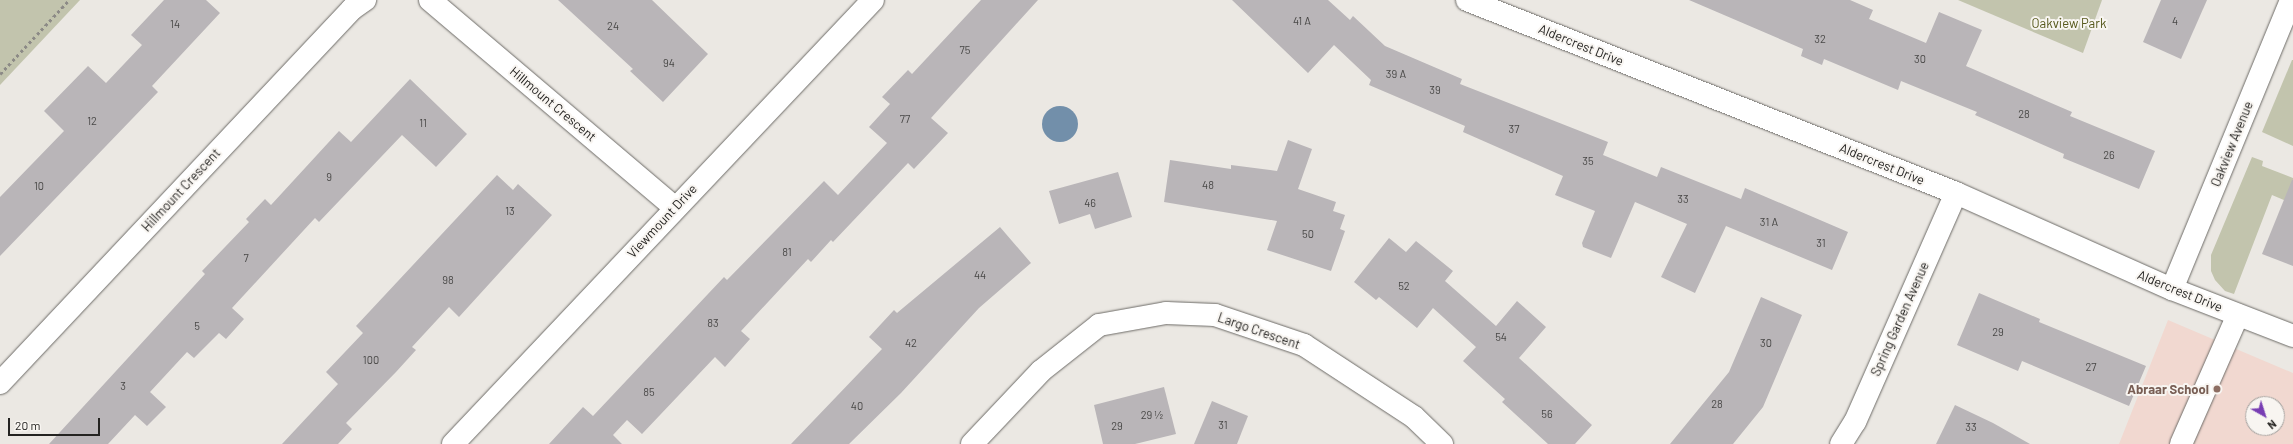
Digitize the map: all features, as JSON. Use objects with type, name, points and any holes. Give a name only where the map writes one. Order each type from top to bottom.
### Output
[{"type":"street","name":"Hillmount Crescent","points":[[0,383],[352,9],[365,0]]},
{"type":"street","name":"Hillmount Crescent","points":[[430,0],[675,208]]},
{"type":"street","name":"Viewmount Drive","points":[[453,444],[873,0]]},
{"type":"street","name":"Aldercrest Drive","points":[[1467,0],[1956,193],[2172,288],[2293,336]]},
{"type":"street","name":"Oakview Avenue","points":[[2172,288],[2292,0]]},
{"type":"street","name":"Spring Garden Avenue","points":[[1841,444],[1854,422],[1956,193]]},
{"type":"street","name":"Largo Crescent","points":[[972,444],[1041,371],[1099,325],[1166,313],[1215,315],[1304,345],[1414,417],[1442,444]]},
{"type":"street","points":[[2181,444],[2238,314]]},
{"type":"path","points":[[0,74],[69,0]]},
{"type":"shaded area","name":"Abraar School","points":[[2168,320],[2293,373],[2293,444],[2119,444]]},
{"type":"green space","points":[[0,0],[80,0],[0,85]]},
{"type":"green space","name":"Oakview Park","points":[[1958,0],[2102,0],[2083,53]]},
{"type":"green space","points":[[2293,60],[2293,146],[2262,132]]},
{"type":"green space","points":[[2252,157],[2263,161],[2262,166],[2293,178],[2293,204],[2272,195],[2234,294],[2225,291],[2215,280],[2211,271],[2211,255]]},
{"type":"water","points":[[1060,106],[1073,111],[1078,124],[1073,137],[1060,142],[1047,137],[1042,124],[1047,111]]},
{"type":"building","points":[[164,0],[206,0],[220,13],[152,86],[158,92],[0,256],[0,197],[64,131],[44,111],[88,66],[106,83],[142,45],[131,35]]},
{"type":"building","points":[[558,0],[652,0],[708,54],[663,102],[630,71],[633,69]]},
{"type":"building","points":[[981,0],[1038,0],[931,118],[948,133],[914,169],[908,163],[833,242],[831,240],[811,262],[808,259],[741,331],[750,339],[725,367],[715,357],[642,434],[627,420],[613,435],[622,444],[549,444],[583,407],[593,416],[724,277],[727,280],[824,181],[838,195],[887,143],[869,127],[890,104],[882,97],[908,70],[912,74]]},
{"type":"building","points":[[1232,0],[1328,0],[1350,20],[1353,16],[1385,46],[1462,79],[1460,84],[1608,142],[1603,155],[1657,177],[1661,167],[1741,199],[1745,188],[1848,232],[1832,270],[1726,226],[1695,293],[1661,277],[1687,224],[1635,202],[1611,258],[1583,247],[1582,243],[1595,211],[1555,195],[1563,176],[1463,132],[1465,126],[1369,85],[1371,80],[1334,45],[1308,73]]},
{"type":"building","points":[[1689,0],[1850,0],[1873,10],[1869,19],[1926,43],[1939,12],[1982,30],[1966,66],[2072,112],[2070,116],[2155,151],[2139,189],[2063,158],[2064,154],[1975,115],[1977,112],[1901,81],[1898,90],[1824,59],[1822,65],[1801,56],[1803,49]]},
{"type":"building","points":[[2161,0],[2207,0],[2181,59],[2143,42]]},
{"type":"building","points":[[410,79],[467,134],[436,167],[402,135],[319,222],[315,218],[232,308],[244,319],[226,339],[219,333],[194,358],[187,352],[150,392],[166,407],[147,426],[135,415],[108,444],[49,444],[205,274],[202,271],[249,222],[246,219],[265,199],[271,205],[339,131],[351,142]]},
{"type":"building","points":[[1288,140],[1312,149],[1298,189],[1336,202],[1333,211],[1345,215],[1340,229],[1345,231],[1331,271],[1267,250],[1277,221],[1164,202],[1170,160],[1231,169],[1231,165],[1277,171]]},
{"type":"building","points":[[1118,172],[1132,217],[1095,229],[1090,214],[1059,224],[1049,191]]},
{"type":"building","points":[[497,175],[513,190],[518,184],[552,215],[459,317],[449,307],[412,347],[416,350],[346,423],[352,429],[338,444],[282,444],[338,384],[326,372],[363,333],[356,326]]},
{"type":"building","points":[[2293,180],[2293,266],[2262,254]]},
{"type":"building","points":[[1000,227],[1031,263],[979,308],[901,393],[849,444],[791,444],[882,349],[869,337],[894,310],[897,313]]},
{"type":"building","points":[[1389,238],[1406,252],[1416,241],[1453,271],[1445,281],[1496,326],[1517,301],[1546,327],[1519,358],[1592,425],[1575,444],[1548,444],[1502,402],[1505,399],[1463,361],[1476,347],[1433,308],[1417,328],[1379,297],[1376,300],[1354,282]]},
{"type":"building","points":[[1979,293],[2040,319],[2039,322],[2146,366],[2129,406],[2022,361],[2018,371],[1957,345]]},
{"type":"building","points":[[1761,297],[1802,315],[1763,407],[1733,444],[1670,444],[1729,372]]},
{"type":"building","points":[[1164,387],[1176,434],[1135,444],[1103,444],[1094,405]]},
{"type":"building","points":[[1212,401],[1248,416],[1237,444],[1194,444]]},
{"type":"building","points":[[1955,405],[1993,423],[2030,444],[1936,444]]},
{"type":"place","name":"Abraar School","points":[[2217,389]]}]
